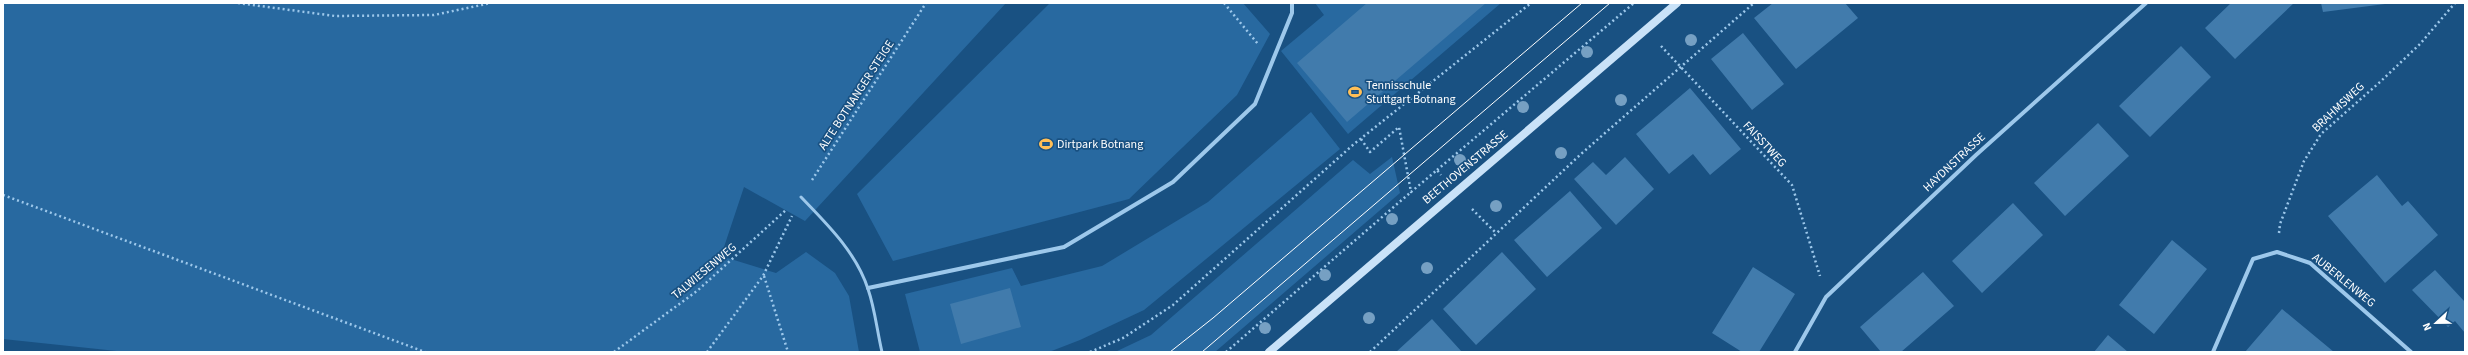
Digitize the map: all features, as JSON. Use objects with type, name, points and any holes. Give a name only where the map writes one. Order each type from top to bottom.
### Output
[{"type":"main road","name":"BEETHOVENSTRASSE","points":[[1269,352],[1454,191],[1677,3]]},
{"type":"street","points":[[868,288],[1064,247],[1173,182],[1255,104],[1292,13],[1292,3]]},
{"type":"street","name":"HAYDNSTRASSE","points":[[1795,352],[1826,297],[1976,155],[2146,3]]},
{"type":"street","points":[[2213,352],[2253,259],[2277,252]]},
{"type":"street","name":"AUBERLENWEG","points":[[2277,252],[2310,263],[2411,352]]},
{"type":"lane","points":[[801,197],[839,237],[858,265],[868,288],[882,352]]},
{"type":"path","points":[[238,3],[335,16],[434,15],[491,3]]},
{"type":"path","name":"ALTE BOTNANGER STEIGE","points":[[801,197],[926,3]]},
{"type":"path","points":[[1224,3],[1272,62]]},
{"type":"path","points":[[1090,352],[1123,338],[1173,305],[1361,139],[1531,3]]},
{"type":"path","points":[[1226,352],[1634,3]]},
{"type":"path","points":[[1370,352],[1581,154],[1754,3]]},
{"type":"path","name":"BRAHMSWEG","points":[[2277,252],[2280,224],[2304,161],[2321,134],[2380,82],[2420,44],[2455,3]]},
{"type":"path","name":"FAISSTWEG","points":[[1646,29],[1792,185],[1826,297]]},
{"type":"path","points":[[1361,139],[1370,152],[1399,127],[1412,192]]},
{"type":"path","points":[[1438,170],[1454,191],[1496,233]]},
{"type":"path","points":[[3,195],[425,352]]},
{"type":"path","points":[[707,352],[764,276],[801,197]]},
{"type":"path","name":"TALWIESENWEG","points":[[614,352],[697,291],[801,197]]},
{"type":"path","points":[[764,276],[788,352]]},
{"type":"shaded area","points":[[3,3],[1006,3],[805,221],[744,187],[721,256],[776,273],[806,252],[835,273],[849,296],[859,352],[126,352],[3,339]]},
{"type":"shaded area","name":"Dirtpark Botnang","points":[[1050,3],[1243,3],[1270,34],[1237,95],[1129,199],[893,261],[857,194]]},
{"type":"shaded area","name":"Tennisschule Stuttgart Botnang","points":[[1315,3],[1501,3],[1348,134],[1281,51],[1324,15]]},
{"type":"shaded area","points":[[1311,112],[1340,149],[1144,310],[1080,340],[1049,352],[920,352],[905,294],[1012,268],[1021,286],[1102,266],[1208,202]]},
{"type":"shaded area","points":[[1392,157],[1400,193],[1215,352],[1115,352],[1151,335],[1353,160],[1370,174]]},
{"type":"building","name":"Tennisschule Stuttgart Botnang","points":[[1367,3],[1486,3],[1347,122],[1297,63]]},
{"type":"building","points":[[1773,3],[1845,3],[1858,18],[1796,69],[1754,18]]},
{"type":"building","points":[[2231,3],[2294,3],[2235,59],[2205,28]]},
{"type":"building","points":[[2321,3],[2385,3],[2385,4],[2323,12]]},
{"type":"building","points":[[1743,33],[1784,84],[1752,110],[1711,59]]},
{"type":"building","points":[[2181,46],[2211,77],[2150,137],[2119,106]]},
{"type":"building","points":[[1690,88],[1741,149],[1710,175],[1693,154],[1669,174],[1636,134]]},
{"type":"building","points":[[2098,123],[2129,156],[2065,216],[2034,183]]},
{"type":"building","points":[[1625,157],[1654,189],[1616,225],[1574,179],[1593,162],[1606,175]]},
{"type":"building","points":[[2377,175],[2402,206],[2408,201],[2438,235],[2385,283],[2328,216]]},
{"type":"building","points":[[1570,191],[1602,228],[1547,277],[1514,240]]},
{"type":"building","points":[[2013,203],[2043,235],[1982,293],[1952,261]]},
{"type":"building","points":[[2172,240],[2207,269],[2154,334],[2119,305]]},
{"type":"building","points":[[1502,252],[1536,289],[1476,345],[1443,309]]},
{"type":"building","points":[[1753,267],[1795,294],[1759,352],[1742,352],[1712,333]]},
{"type":"building","points":[[2435,270],[2465,302],[2465,333],[2455,321],[2448,327],[2412,290]]},
{"type":"building","points":[[1923,272],[1954,306],[1901,352],[1881,352],[1860,327]]},
{"type":"building","points":[[1010,288],[1021,327],[961,344],[950,304]]},
{"type":"building","points":[[2282,309],[2334,352],[2245,352]]},
{"type":"building","points":[[1432,319],[1462,352],[1396,352]]},
{"type":"building","points":[[2108,335],[2128,352],[2094,352]]},
{"type":"tram line","points":[[1170,352],[1213,318],[1582,3]]},
{"type":"tram line","points":[[1202,352],[1610,3]]},
{"type":"place","name":"Tennisschule Stuttgart Botnang","points":[[1355,92]]},
{"type":"place","name":"Dirtpark Botnang","points":[[1046,144]]}]
